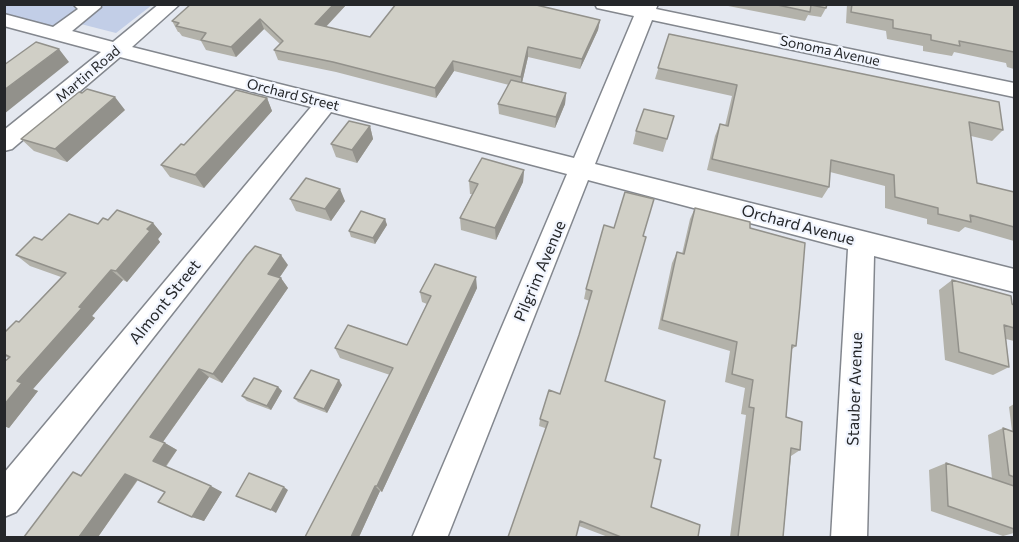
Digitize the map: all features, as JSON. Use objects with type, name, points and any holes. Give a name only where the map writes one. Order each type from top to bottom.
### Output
[{"type":"street","points":[[56,34],[92,7],[82,4]]},
{"type":"street","name":"Martin Road","points":[[4,143],[171,4]]},
{"type":"street","name":"Sonoma Avenue","points":[[604,4],[647,9],[1014,90]]},
{"type":"street","name":"Pilgrim Avenue","points":[[429,537],[647,9]]},
{"type":"street","name":"Orchard Street","points":[[4,20],[582,169]]},
{"type":"street","name":"Almont Street","points":[[4,500],[326,103]]},
{"type":"street","name":"Orchard Avenue","points":[[582,169],[1014,281]]},
{"type":"street","name":"Stauber Avenue","points":[[849,537],[861,241]]},
{"type":"shaded area","points":[[4,5],[152,5],[116,33],[69,21],[54,33],[5,20]]},
{"type":"building","points":[[191,4],[334,4],[315,24],[370,37],[396,4],[532,4],[600,20],[582,59],[528,47],[521,77],[453,61],[435,88],[333,62],[274,50],[283,41],[260,19],[231,47],[201,40],[206,33],[176,26],[179,23],[172,21]]},
{"type":"building","points":[[773,4],[827,4],[826,8],[811,5],[810,12]]},
{"type":"building","points":[[852,4],[1014,4],[1014,52],[959,41],[960,46],[931,40],[931,35],[893,28],[893,20],[851,12]]},
{"type":"building","points":[[669,34],[999,102],[1003,130],[969,122],[977,183],[1014,192],[1014,227],[970,215],[971,222],[938,214],[938,208],[895,197],[894,175],[831,160],[829,187],[712,159],[720,124],[728,126],[737,85],[658,68]]},
{"type":"building","points":[[36,42],[59,49],[4,90],[4,65]]},
{"type":"building","points":[[511,80],[566,93],[556,117],[498,104]]},
{"type":"building","points":[[87,89],[115,97],[55,149],[21,139],[79,92],[82,93]]},
{"type":"building","points":[[236,90],[267,98],[195,175],[161,165],[181,144],[184,145]]},
{"type":"building","points":[[644,109],[674,116],[667,139],[636,131]]},
{"type":"building","points":[[349,121],[370,126],[352,150],[331,144]]},
{"type":"building","points":[[482,158],[524,170],[495,228],[460,218],[478,184],[469,181]]},
{"type":"building","points":[[306,178],[340,189],[325,209],[290,199]]},
{"type":"building","points":[[625,192],[654,199],[643,236],[646,237],[605,381],[665,401],[654,458],[661,460],[651,507],[700,525],[698,537],[621,537],[580,521],[576,537],[508,537],[548,422],[540,419],[549,390],[560,394],[579,335],[592,291],[586,289],[604,225],[614,228]]},
{"type":"building","points":[[695,208],[750,222],[750,228],[805,243],[796,346],[792,345],[786,417],[802,422],[800,450],[791,448],[783,537],[738,537],[754,408],[749,407],[753,380],[732,374],[737,342],[662,320],[677,252],[684,254]]},
{"type":"building","points":[[117,210],[153,223],[147,229],[150,231],[116,271],[111,270],[79,307],[82,308],[17,381],[22,383],[4,405],[4,362],[10,357],[4,354],[4,333],[16,321],[19,322],[66,273],[16,255],[34,237],[42,240],[69,214],[98,224],[103,218],[108,220]]},
{"type":"building","points":[[361,211],[385,219],[373,238],[349,231]]},
{"type":"building","points":[[255,246],[281,255],[268,274],[281,278],[213,374],[199,369],[150,437],[165,443],[153,461],[211,486],[192,517],[158,502],[165,492],[125,474],[79,537],[24,537],[73,472],[81,476]]},
{"type":"building","points":[[435,264],[476,277],[377,486],[351,537],[305,537],[393,368],[335,348],[348,325],[407,345],[431,296],[420,292]]},
{"type":"building","points":[[952,280],[1011,296],[1014,305],[1014,328],[1004,325],[1009,367],[959,352]]},
{"type":"building","points":[[311,370],[339,380],[324,409],[294,398]]},
{"type":"building","points":[[254,378],[278,387],[267,406],[242,396]]},
{"type":"building","points":[[1003,428],[1014,432],[1014,477],[1009,475]]},
{"type":"building","points":[[946,463],[1014,486],[1014,529],[948,506]]},
{"type":"building","points":[[249,473],[284,487],[271,510],[236,496]]}]
